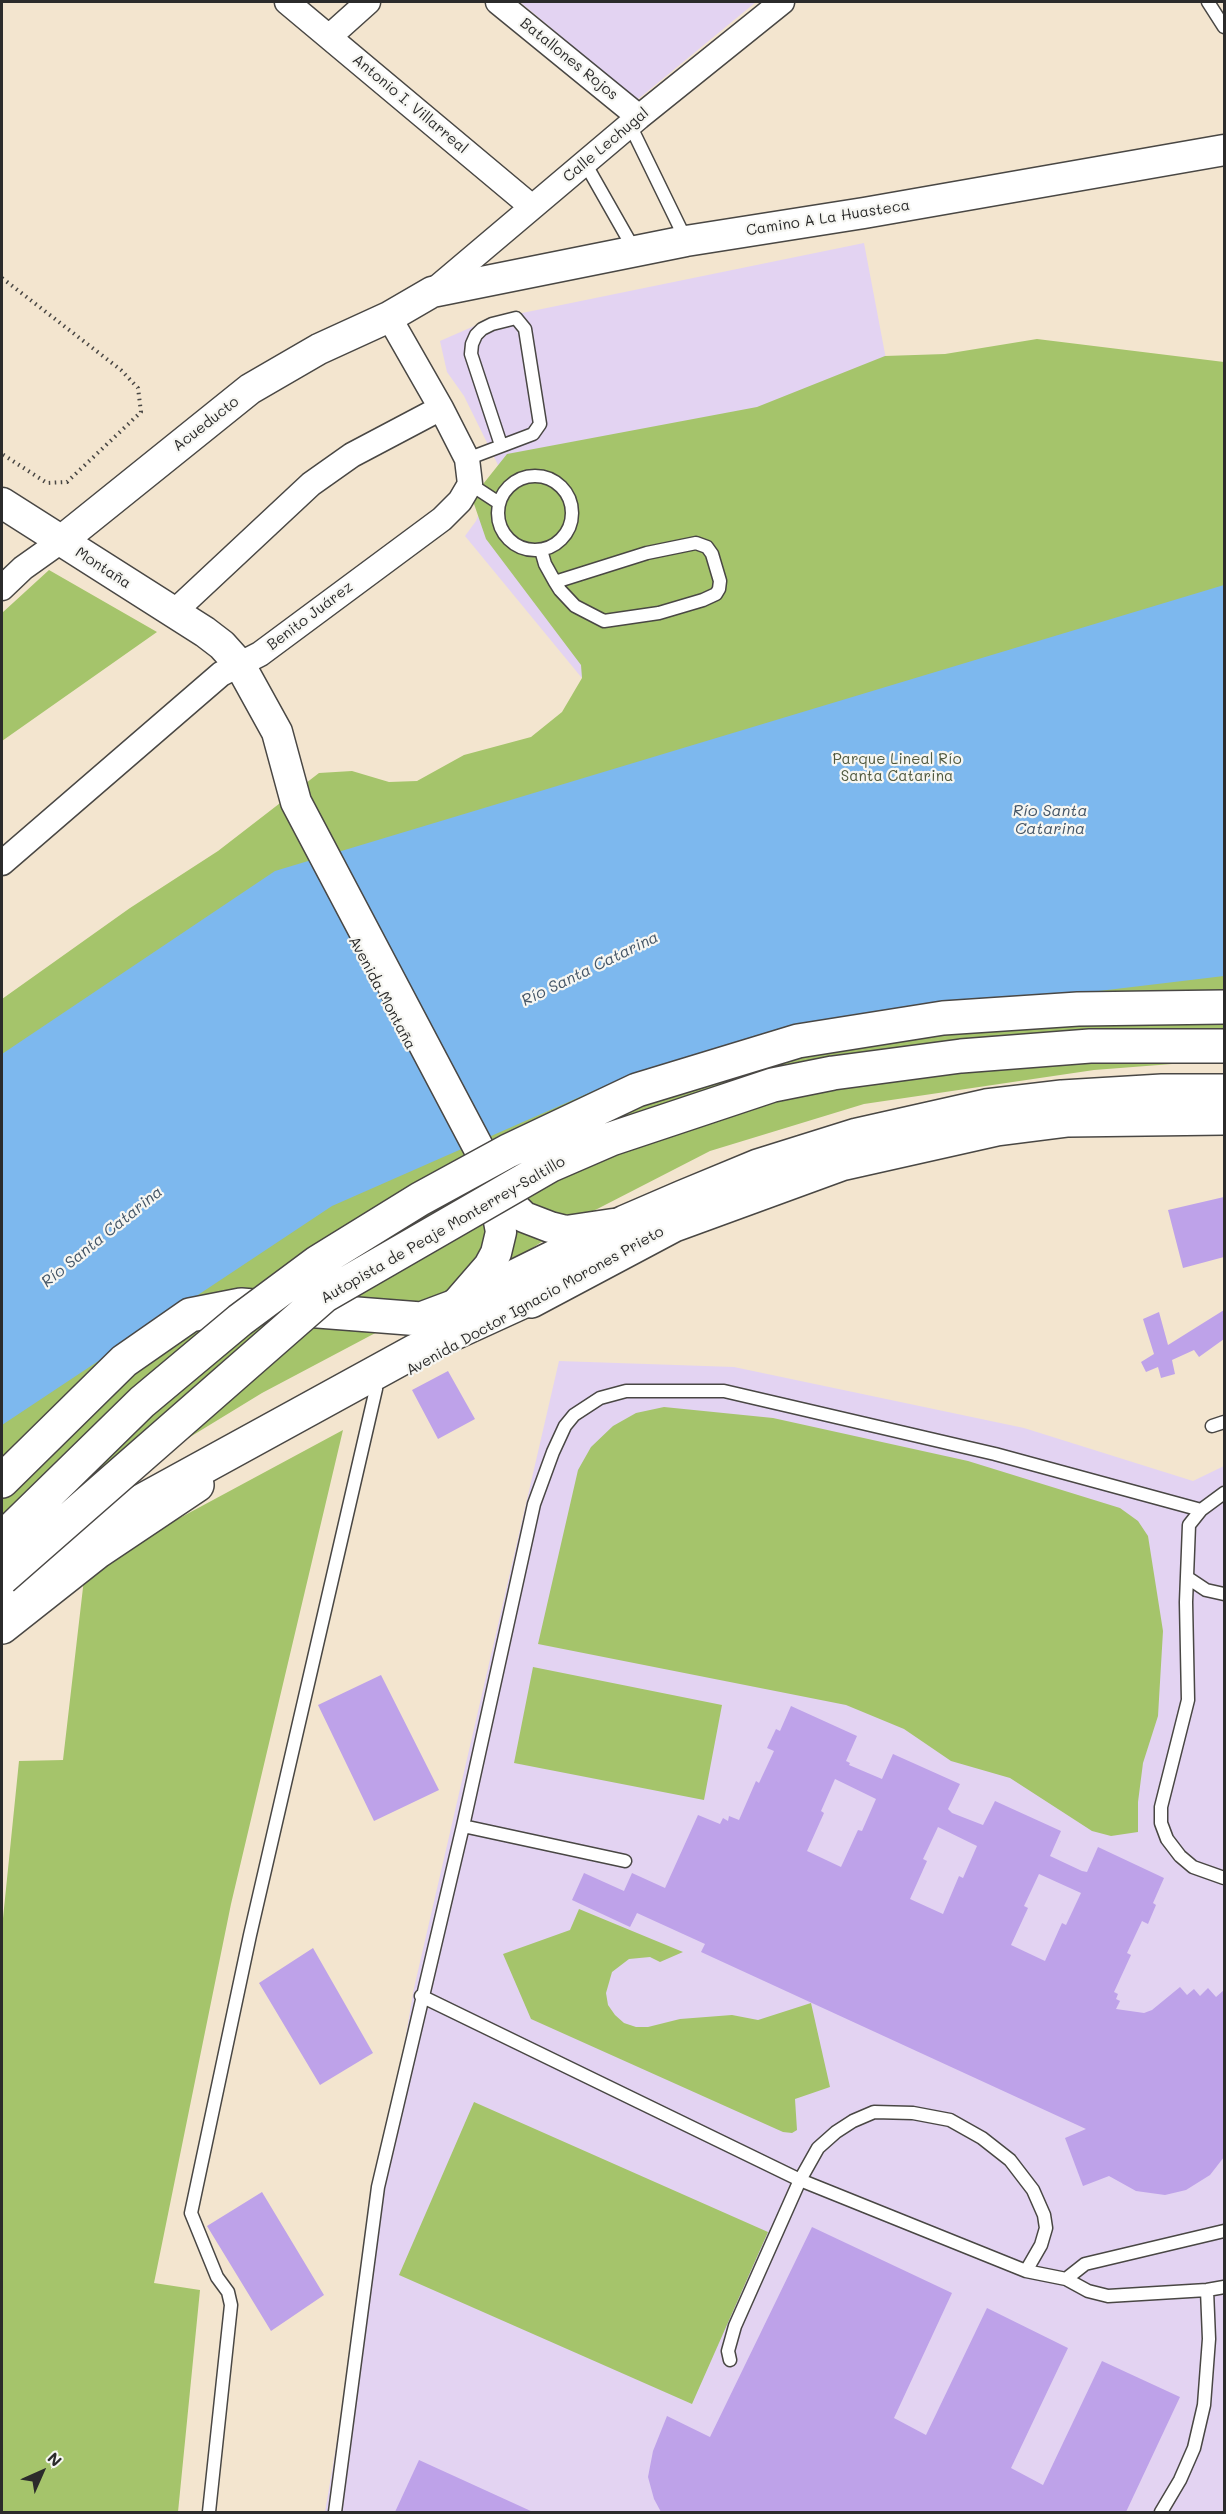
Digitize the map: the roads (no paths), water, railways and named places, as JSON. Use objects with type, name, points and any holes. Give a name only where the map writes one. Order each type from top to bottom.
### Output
[{"type":"main road","points":[[2,1539],[142,1402],[240,1320],[318,1262],[420,1199],[498,1156],[637,1090],[798,1041],[943,1018],[1078,1009],[1224,1007]]},
{"type":"main road","name":"Autopista de Peaje Monterrey-Saltillo","points":[[2,1578],[324,1296],[551,1166],[611,1138],[773,1085],[833,1073],[961,1056],[1090,1046],[1224,1046]]},
{"type":"main road","name":"Avenida Doctor Ignacio Morones Prieto","points":[[2,1481],[124,1361],[190,1315],[241,1305],[421,1320],[453,1307],[625,1222],[769,1163],[857,1135],[986,1106],[1062,1097],[1162,1091],[1224,1091]]},
{"type":"main road","name":"Avenida Doctor Ignacio Morones Prieto","points":[[2,1627],[97,1552],[189,1490],[376,1389],[556,1286],[674,1225],[841,1164],[997,1129],[1068,1120],[1224,1118]]},
{"type":"main road","points":[[2,1603],[48,1563],[136,1504],[415,1351],[556,1286]]},
{"type":"street","name":"Antonio I. Villarreal","points":[[287,2],[532,207]]},
{"type":"street","points":[[329,37],[368,2]]},
{"type":"street","name":"Batallones Rojos","points":[[498,2],[635,121]]},
{"type":"street","name":"Calle Lechugal","points":[[432,292],[635,121],[782,2]]},
{"type":"street","name":"Camino A La Huasteca","points":[[432,292],[686,241],[864,213],[1224,150]]},
{"type":"street","name":"Acueducto","points":[[2,588],[23,568],[61,542],[250,389],[319,349],[389,317],[432,292]]},
{"type":"street","points":[[389,317],[467,459],[470,484]]},
{"type":"street","points":[[174,612],[311,484],[352,455],[441,408]]},
{"type":"street","name":"Benito Juárez","points":[[2,864],[230,670],[260,654],[442,519],[460,501],[470,484]]},
{"type":"street","name":"Montaña","points":[[2,503],[205,632],[207,643],[277,732],[290,804]]},
{"type":"street","name":"Avenida Montaña","points":[[290,804],[499,1201],[501,1232],[496,1253],[489,1266],[453,1307]]},
{"type":"street","name":"Avenida Montaña","points":[[499,1201],[524,1217],[566,1231],[625,1222]]},
{"type":"lane","points":[[1208,2],[1224,27]]},
{"type":"lane","points":[[635,121],[686,241]]},
{"type":"lane","points":[[585,163],[635,251]]},
{"type":"lane","points":[[467,459],[533,434],[540,424],[525,328],[516,318],[482,329],[472,344],[471,354],[501,445]]},
{"type":"lane","points":[[539,476],[559,485],[570,502],[571,523],[560,541],[541,550],[520,548],[504,534],[497,514],[499,503],[503,494],[519,480],[539,476]]},
{"type":"lane","points":[[470,484],[499,503]]},
{"type":"lane","points":[[541,550],[545,564],[555,582],[575,606],[604,621],[659,613],[703,600],[716,594],[720,589],[712,554],[707,547],[696,543],[647,553],[555,582]]},
{"type":"lane","points":[[209,2512],[231,2305],[228,2292],[217,2277],[190,2213],[250,1935],[376,1389]]},
{"type":"lane","points":[[335,2512],[378,2187],[421,1996],[463,1826],[534,1504],[553,1452],[565,1426],[574,1415],[600,1398],[626,1391],[724,1392],[996,1454],[1201,1510]]},
{"type":"lane","points":[[1212,1426],[1224,1422]]},
{"type":"lane","points":[[1224,1493],[1201,1510],[1190,1525],[1188,1700],[1161,1807],[1161,1823],[1167,1839],[1180,1856],[1193,1867],[1224,1878]]},
{"type":"lane","points":[[1188,1578],[1206,1590],[1224,1594]]},
{"type":"lane","points":[[463,1826],[626,1861]]},
{"type":"lane","points":[[421,1996],[800,2180],[1026,2271],[1065,2279],[1088,2291],[1108,2295],[1207,2290],[1224,2287]]},
{"type":"lane","points":[[730,2360],[728,2351],[730,2339],[800,2180],[818,2148],[853,2121],[874,2112],[904,2112],[950,2120],[982,2138],[1010,2160],[1033,2190],[1044,2215],[1046,2228],[1041,2245],[1026,2271]]},
{"type":"lane","points":[[1065,2279],[1085,2264],[1224,2231]]},
{"type":"lane","points":[[1161,2512],[1180,2480],[1194,2448],[1204,2405],[1209,2339],[1207,2290]]},
{"type":"water","name":"Río Santa Catarina","points":[[1224,585],[1224,976],[882,1017],[607,1085],[332,1206],[2,1425],[2,1054],[275,871]]},
{"type":"park label","name":"Parque Lineal Río Santa Catarina","points":[[897,768]]}]
